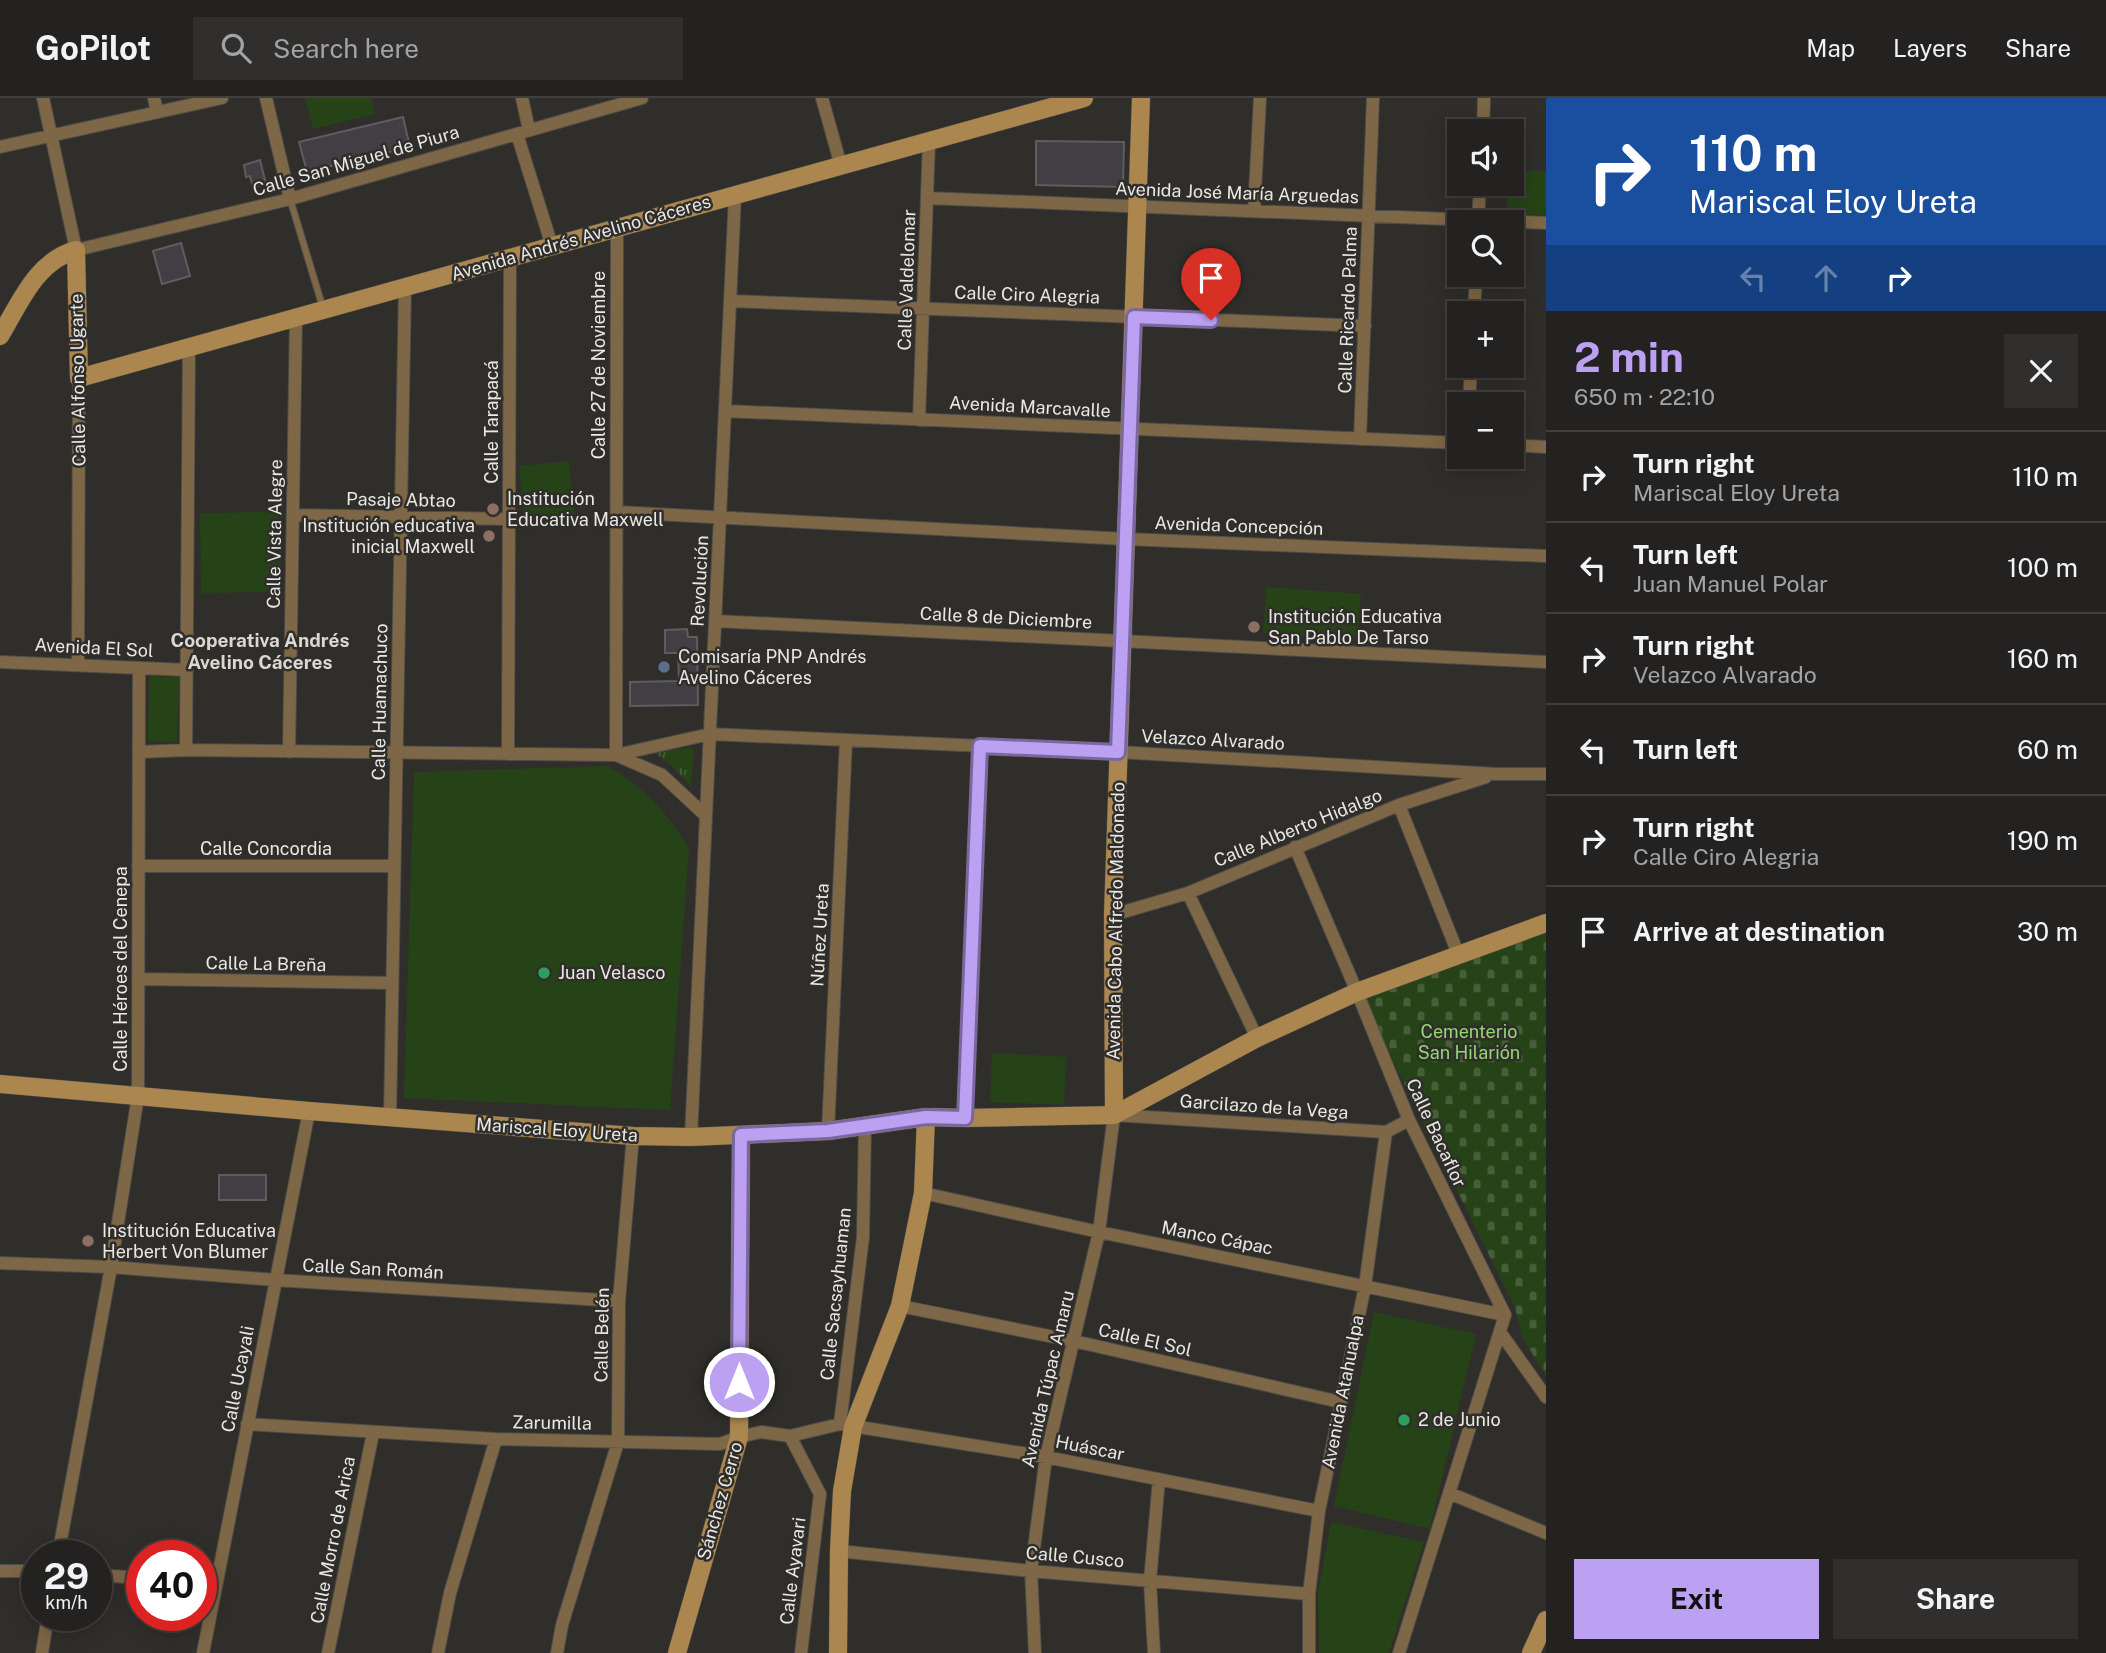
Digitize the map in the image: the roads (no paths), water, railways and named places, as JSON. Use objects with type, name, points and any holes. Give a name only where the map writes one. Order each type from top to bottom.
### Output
[{"type":"street","name":"Calle Alfonso Ugarte","points":[[43,98],[76,250],[79,378],[78,665]]},
{"type":"street","points":[[154,98],[157,112]]},
{"type":"street","points":[[0,147],[222,98]]},
{"type":"street","points":[[266,98],[290,199]]},
{"type":"street","points":[[522,98],[524,132],[552,246]]},
{"type":"street","name":"Calle San Miguel de Piura","points":[[76,250],[290,199],[642,98]]},
{"type":"street","points":[[822,98],[841,166]]},
{"type":"street","name":"Avenida Andrés Avelino Cáceres","points":[[79,378],[1084,98]]},
{"type":"street","name":"Avenida Cabo Alfredo Maldonado","points":[[1114,1115],[1113,915],[1141,98]]},
{"type":"street","points":[[1254,211],[1260,98]]},
{"type":"street","name":"Calle Ricardo Palma","points":[[1360,439],[1373,98]]},
{"type":"street","points":[[1483,119],[1484,98]]},
{"type":"street","name":"Calle Valdelomar","points":[[919,419],[929,141]]},
{"type":"street","name":"Revolución","points":[[691,1137],[735,195]]},
{"type":"street","name":"Avenida José María Arguedas","points":[[927,198],[1447,220]]},
{"type":"street","name":"Avenida José María Arguedas","points":[[1524,222],[1546,223]]},
{"type":"street","name":"Calle 27 de Noviembre","points":[[616,755],[617,228]]},
{"type":"street","points":[[0,336],[40,270],[64,254],[76,250]]},
{"type":"street","name":"Calle Tarapacá","points":[[508,754],[510,258]]},
{"type":"street","name":"Calle Huamachuco","points":[[390,1117],[405,287]]},
{"type":"street","name":"Calle Ciro Alegria","points":[[730,301],[1365,326]]},
{"type":"street","name":"Calle Vista Alegre","points":[[289,751],[296,317]]},
{"type":"street","points":[[186,750],[189,347]]},
{"type":"street","name":"Avenida Marcavalle","points":[[725,411],[1447,442]]},
{"type":"street","points":[[1524,446],[1546,447]]},
{"type":"street","name":"Avenida Concepción","points":[[617,512],[1126,539],[1546,556]]},
{"type":"street","name":"Pasaje Abtao","points":[[293,515],[509,519]]},
{"type":"street","name":"Calle 8 de Diciembre","points":[[715,621],[1546,662]]},
{"type":"street","name":"Avenida El Sol","points":[[0,662],[187,670]]},
{"type":"street","name":"Calle Héroes del Cenepa","points":[[61,1540],[111,1267],[138,1096],[139,668]]},
{"type":"street","name":"Velazco Alvarado","points":[[616,755],[710,734],[1118,752],[1496,774],[1546,774]]},
{"type":"street","name":"Núñez Ureta","points":[[828,1131],[846,740]]},
{"type":"street","points":[[965,1118],[980,746]]},
{"type":"street","points":[[138,752],[186,750],[616,755],[662,775],[706,816]]},
{"type":"street","name":"Calle Alberto Hidalgo","points":[[1113,915],[1188,892],[1399,805],[1496,774]]},
{"type":"street","points":[[1399,805],[1459,956]]},
{"type":"street","name":"Calle Bacaflor","points":[[1295,847],[1409,1120],[1505,1315]]},
{"type":"street","name":"Calle Concordia","points":[[138,866],[394,866]]},
{"type":"street","points":[[1188,892],[1257,1038]]},
{"type":"street","points":[[1114,1115],[1257,1038],[1357,992],[1546,923]]},
{"type":"street","name":"Calle La Breña","points":[[138,979],[392,983]]},
{"type":"street","name":"Mariscal Eloy Ureta","points":[[0,1084],[633,1136],[691,1137],[828,1131],[926,1117],[1114,1115]]},
{"type":"street","name":"Calle Ucayali","points":[[217,1578],[309,1111]]},
{"type":"street","name":"Garcilazo de la Vega","points":[[1114,1115],[1386,1132]]},
{"type":"street","name":"Avenida Túpac Amaru","points":[[1035,1653],[1031,1571],[1046,1457],[1099,1232],[1114,1115]]},
{"type":"street","points":[[838,1653],[839,1550],[846,1425],[900,1306],[923,1193],[926,1117]]},
{"type":"street","points":[[1386,1132],[1409,1120]]},
{"type":"street","name":"Calle Sacsayhuaman","points":[[846,1425],[863,1237],[865,1125]]},
{"type":"street","name":"Avenida Atahualpa","points":[[1309,1653],[1309,1594],[1320,1511],[1365,1286],[1386,1132]]},
{"type":"street","name":"Sánchez Cerro","points":[[677,1653],[739,1437],[741,1135]]},
{"type":"street","name":"Calle Belén","points":[[557,1653],[562,1625],[618,1442],[619,1301],[633,1136]]},
{"type":"street","name":"Manco Cápac","points":[[923,1193],[1505,1315]]},
{"type":"street","name":"Calle San Román","points":[[0,1263],[111,1267],[619,1301]]},
{"type":"street","name":"Calle El Sol","points":[[900,1306],[1340,1402]]},
{"type":"street","points":[[1399,1653],[1505,1315]]},
{"type":"street","points":[[1500,1332],[1546,1397]]},
{"type":"street","name":"Zarumilla","points":[[247,1424],[496,1439],[720,1444],[761,1432],[790,1436],[846,1425]]},
{"type":"street","name":"Huáscar","points":[[846,1425],[1046,1457],[1320,1511]]},
{"type":"street","name":"Calle Morro de Arica","points":[[328,1653],[373,1433]]},
{"type":"street","points":[[790,1436],[820,1494],[842,1491]]},
{"type":"street","points":[[438,1653],[450,1593],[496,1439]]},
{"type":"street","points":[[1154,1653],[1150,1581],[1159,1479]]},
{"type":"street","points":[[1449,1493],[1546,1533]]},
{"type":"street","name":"Calle Ayavari","points":[[801,1653],[820,1494]]},
{"type":"street","name":"Calle Cusco","points":[[839,1550],[1031,1571],[1309,1594]]},
{"type":"street","points":[[0,1570],[21,1571]]},
{"type":"street","points":[[1531,1653],[1546,1620]]},
{"type":"street","points":[[43,1653],[46,1631]]},
{"type":"street","name":"Calle Ucayali","points":[[203,1653],[207,1631]]},
{"type":"lane","points":[[290,199],[324,310]]},
{"type":"place","name":"Institución Educativa Maxwell","points":[[493,509]]},
{"type":"place","name":"Institución educativa inicial Maxwell","points":[[489,536]]},
{"type":"place","name":"Institución Educativa San Pablo De Tarso","points":[[1254,627]]},
{"type":"place","name":"Comisaría PNP Andrés Avelino Cáceres","points":[[664,667]]},
{"type":"place","name":"Juan Velasco","points":[[544,973]]},
{"type":"place","name":"Institución Educativa Herbert Von Blumer","points":[[88,1241]]},
{"type":"place","name":"2 de Junio","points":[[1404,1420]]},
{"type":"district","name":"Cooperativa Andrés Avelino Cáceres","points":[[260,651]]},
{"type":"park label","name":"Cementerio San Hilarión","points":[[1469,1042]]}]
